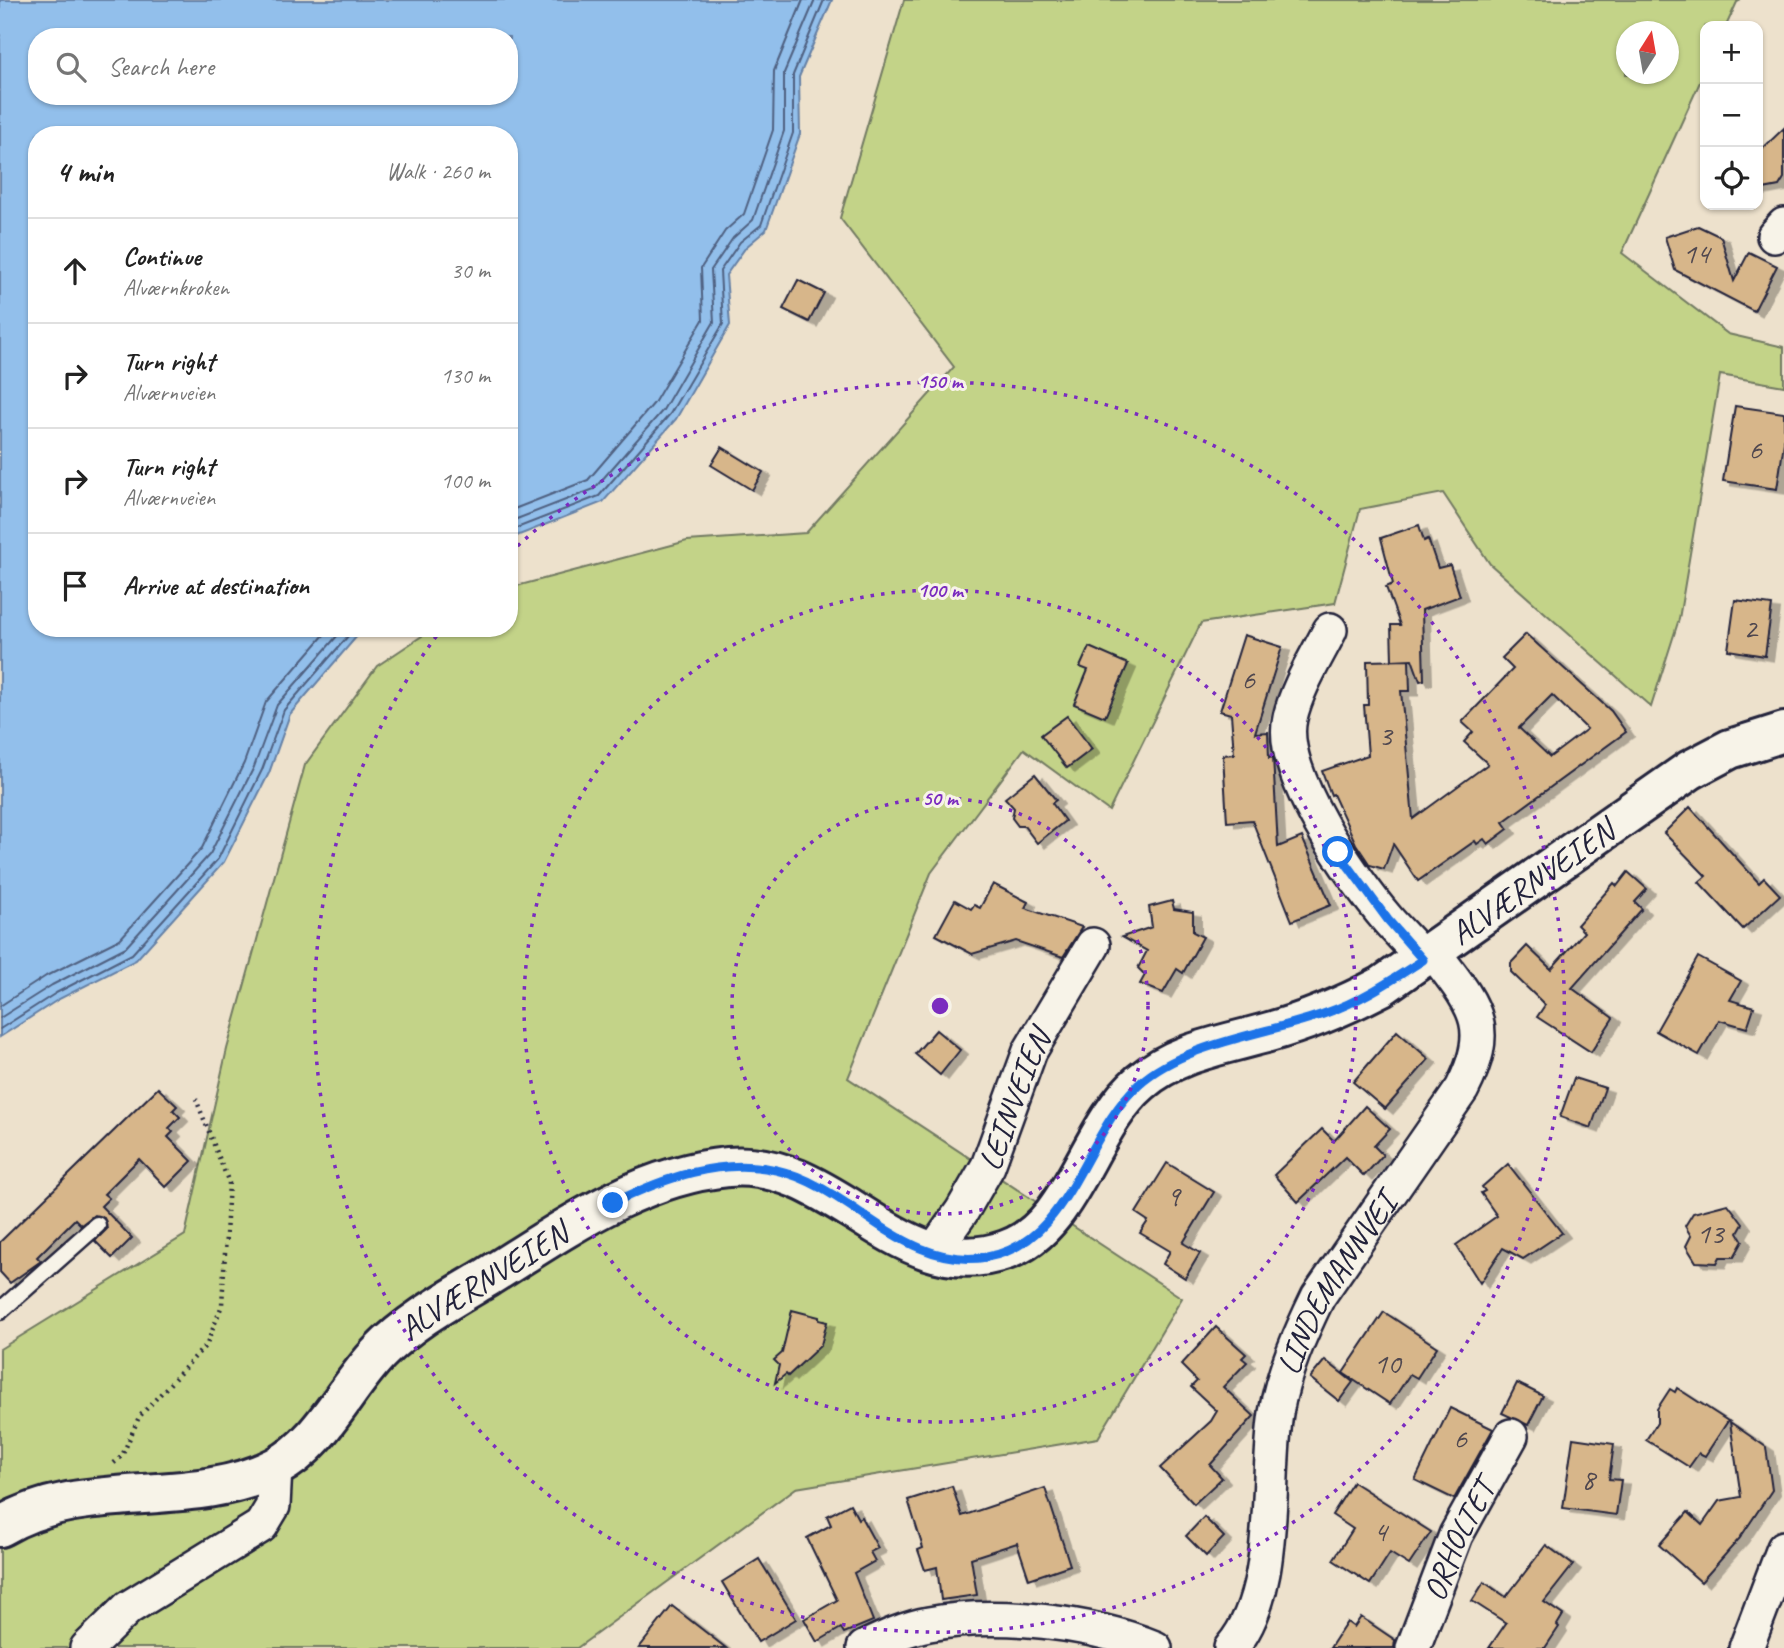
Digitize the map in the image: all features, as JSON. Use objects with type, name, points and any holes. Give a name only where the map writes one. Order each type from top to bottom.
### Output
[{"type":"main road","name":"ALVÆRNVEIEN","points":[[0,1527],[48,1505],[210,1488],[275,1468],[295,1454],[379,1352],[402,1332],[564,1229],[624,1197],[665,1181],[725,1167],[748,1166],[777,1170],[821,1188],[892,1235],[933,1252],[967,1258],[1012,1249],[1037,1233],[1061,1205],[1110,1115],[1130,1092],[1154,1072],[1185,1055],[1329,1012],[1382,986],[1429,956],[1690,770],[1730,749],[1784,732]]},
{"type":"street","name":"LINDEMANNVEI","points":[[1231,1648],[1255,1606],[1262,1573],[1276,1411],[1301,1332],[1318,1297],[1462,1089],[1477,1057],[1479,1035],[1473,1009],[1429,956],[1388,920],[1338,852],[1303,790],[1291,761],[1287,738],[1289,719],[1296,697],[1330,630]]},
{"type":"street","name":"LEINVEIEN","points":[[933,1252],[962,1211],[988,1166],[1030,1051],[1093,945]]},
{"type":"street","name":"ORHOLTET","points":[[1413,1648],[1456,1535],[1511,1436]]},
{"type":"street","points":[[87,1648],[128,1608],[261,1527],[273,1506],[275,1468]]},
{"type":"street","points":[[1746,1648],[1784,1548]]},
{"type":"street","points":[[864,1648],[887,1636],[927,1624],[981,1618],[1081,1627],[1130,1638],[1155,1648]]},
{"type":"lane","points":[[0,1311],[97,1225]]},
{"type":"path","points":[[112,1465],[122,1456],[139,1417],[207,1344],[222,1305],[229,1183],[197,1100]]},
{"type":"green space","points":[[904,0],[1741,0],[1737,2],[1728,21],[1700,21],[1700,82],[1622,253],[1728,334],[1784,347],[1784,386],[1720,375],[1679,619],[1651,707],[1490,564],[1443,493],[1360,509],[1335,603],[1201,623],[1109,811],[1024,749],[931,873],[848,1078],[1182,1298],[1098,1438],[796,1488],[577,1648],[0,1648],[0,1349],[185,1235],[227,1049],[305,765],[377,666],[420,637],[518,637],[518,586],[687,541],[806,533],[954,367],[840,218]]},
{"type":"water","points":[[0,0],[832,0],[799,77],[800,134],[766,230],[746,247],[726,275],[730,325],[676,419],[603,502],[518,535],[518,126],[28,126],[28,637],[356,637],[290,714],[269,773],[224,862],[136,960],[59,999],[0,1037]]},
{"type":"building","points":[[1784,128],[1784,178],[1779,186],[1763,189],[1763,148]]},
{"type":"building","points":[[1698,226],[1721,237],[1734,281],[1749,252],[1777,266],[1754,311],[1675,270],[1665,237]]},
{"type":"building","points":[[798,280],[824,293],[809,322],[783,309]]},
{"type":"building","points":[[1735,406],[1784,413],[1784,443],[1777,489],[1723,481]]},
{"type":"building","points":[[722,447],[763,472],[752,490],[711,465]]},
{"type":"building","points":[[1419,525],[1424,541],[1428,539],[1438,568],[1450,565],[1460,596],[1422,610],[1424,680],[1420,681],[1412,659],[1392,660],[1391,625],[1400,625],[1386,587],[1393,584],[1381,538]]},
{"type":"building","points":[[1735,600],[1772,605],[1765,656],[1728,650]]},
{"type":"building","points":[[1526,634],[1611,711],[1626,732],[1503,822],[1508,829],[1488,844],[1484,839],[1477,844],[1475,841],[1418,881],[1393,844],[1384,869],[1370,865],[1356,844],[1322,771],[1368,755],[1364,705],[1368,705],[1367,661],[1409,660],[1410,691],[1401,691],[1413,819],[1488,764],[1464,742],[1473,732],[1462,722],[1513,669],[1502,658]],"holes":[[[1552,695],[1587,729],[1550,757],[1519,728]]]},
{"type":"building","points":[[1244,635],[1282,647],[1255,733],[1268,732],[1269,758],[1273,757],[1278,847],[1302,837],[1331,905],[1292,921],[1252,820],[1227,822],[1223,755],[1234,754],[1231,714],[1220,711]]},
{"type":"building","points":[[1089,647],[1128,664],[1105,717],[1074,704],[1088,670],[1080,667]]},
{"type":"building","points":[[1067,716],[1092,749],[1067,768],[1041,735]]},
{"type":"building","points":[[1035,774],[1056,800],[1052,803],[1065,821],[1037,843],[1024,826],[1018,826],[1012,818],[1014,808],[1005,798]]},
{"type":"building","points":[[1690,807],[1759,883],[1764,878],[1780,895],[1743,929],[1699,882],[1706,876],[1664,833]]},
{"type":"building","points":[[1628,872],[1647,889],[1635,902],[1642,909],[1572,988],[1613,1018],[1591,1052],[1537,1017],[1545,1005],[1511,972],[1511,963],[1527,946],[1551,969],[1584,932],[1577,925],[1614,883],[1617,886]]},
{"type":"building","points":[[993,884],[1028,902],[1025,908],[1082,927],[1063,957],[1016,941],[972,954],[936,935],[955,900],[971,909],[974,905],[980,908]]},
{"type":"building","points":[[1172,901],[1174,909],[1193,912],[1193,932],[1203,937],[1183,973],[1177,969],[1163,993],[1140,984],[1145,975],[1138,968],[1147,951],[1122,937],[1152,927],[1149,907]]},
{"type":"building","points":[[1698,957],[1741,981],[1730,1000],[1754,1007],[1747,1028],[1719,1020],[1699,1055],[1656,1031]]},
{"type":"building","points":[[936,1030],[960,1050],[940,1075],[915,1054]]},
{"type":"building","points":[[1397,1031],[1429,1059],[1385,1109],[1353,1082]]},
{"type":"building","points":[[1574,1078],[1605,1088],[1591,1128],[1560,1117]]},
{"type":"building","points":[[158,1088],[177,1106],[173,1110],[180,1117],[169,1128],[173,1132],[168,1137],[192,1161],[166,1187],[139,1159],[104,1194],[109,1198],[101,1206],[132,1238],[112,1258],[95,1241],[107,1229],[104,1218],[94,1215],[81,1225],[75,1219],[37,1257],[41,1261],[10,1283],[0,1272],[0,1242]]},
{"type":"building","points":[[1365,1106],[1390,1129],[1374,1146],[1383,1155],[1364,1176],[1345,1157],[1298,1202],[1274,1175],[1322,1129],[1334,1141]]},
{"type":"building","points":[[1167,1163],[1214,1192],[1183,1243],[1200,1253],[1185,1278],[1163,1264],[1170,1251],[1140,1233],[1148,1221],[1136,1213]]},
{"type":"building","points":[[1508,1164],[1562,1233],[1523,1259],[1503,1248],[1480,1283],[1456,1245],[1497,1216],[1481,1193],[1485,1191],[1482,1187]]},
{"type":"building","points":[[1728,1204],[1743,1224],[1738,1233],[1743,1241],[1734,1257],[1720,1257],[1717,1263],[1696,1262],[1686,1246],[1691,1236],[1685,1226],[1693,1213]]},
{"type":"building","points":[[792,1310],[819,1317],[819,1320],[827,1322],[821,1345],[788,1376],[786,1374],[775,1383],[779,1365],[774,1360],[782,1353]]},
{"type":"building","points":[[1384,1312],[1437,1347],[1417,1378],[1410,1374],[1390,1404],[1343,1373]]},
{"type":"building","points":[[1216,1327],[1246,1354],[1242,1358],[1247,1362],[1223,1387],[1254,1416],[1210,1465],[1222,1478],[1194,1504],[1160,1468],[1211,1421],[1217,1411],[1191,1387],[1197,1381],[1181,1365]]},
{"type":"building","points":[[1325,1360],[1353,1382],[1339,1401],[1310,1378]]},
{"type":"building","points":[[1517,1383],[1543,1396],[1528,1425],[1502,1413]]},
{"type":"building","points":[[1677,1388],[1728,1421],[1705,1456],[1699,1453],[1689,1467],[1646,1440],[1657,1423],[1657,1409],[1670,1389],[1675,1392]]},
{"type":"building","points":[[1450,1408],[1493,1429],[1454,1499],[1415,1480]]},
{"type":"building","points":[[1730,1422],[1766,1447],[1772,1490],[1740,1538],[1701,1582],[1659,1545],[1688,1512],[1702,1525],[1719,1501],[1741,1497]]},
{"type":"building","points":[[1573,1438],[1614,1444],[1609,1479],[1621,1480],[1616,1515],[1563,1508]]},
{"type":"building","points":[[1353,1482],[1431,1532],[1409,1565],[1390,1553],[1370,1584],[1333,1560],[1353,1529],[1332,1515]]},
{"type":"building","points":[[952,1486],[962,1516],[1045,1488],[1070,1565],[1029,1579],[1017,1543],[971,1558],[977,1595],[941,1600],[937,1567],[925,1570],[918,1550],[923,1548],[908,1500]]},
{"type":"building","points":[[850,1504],[858,1519],[861,1517],[878,1548],[870,1552],[875,1561],[854,1573],[873,1621],[844,1633],[841,1628],[817,1642],[804,1619],[837,1600],[807,1538],[831,1525],[827,1516]]},
{"type":"building","points":[[1204,1517],[1224,1537],[1206,1556],[1186,1536]]},
{"type":"building","points":[[1546,1545],[1573,1565],[1544,1602],[1563,1615],[1557,1625],[1559,1627],[1545,1648],[1489,1648],[1506,1623],[1472,1601],[1484,1582],[1506,1597]]},
{"type":"building","points":[[759,1559],[796,1619],[758,1642],[722,1582]]},
{"type":"building","points":[[672,1606],[726,1648],[639,1648]]},
{"type":"building","points":[[1361,1617],[1395,1640],[1394,1648],[1330,1648],[1347,1622],[1354,1627]]},
{"type":"route","points":[[613,1203],[635,1192],[689,1173],[748,1166],[777,1170],[800,1178],[834,1195],[892,1235],[933,1252],[967,1258],[1012,1249],[1037,1233],[1052,1218],[1110,1115],[1130,1092],[1154,1072],[1185,1055],[1329,1012],[1382,986],[1423,960],[1411,943],[1388,920],[1338,852]]}]
